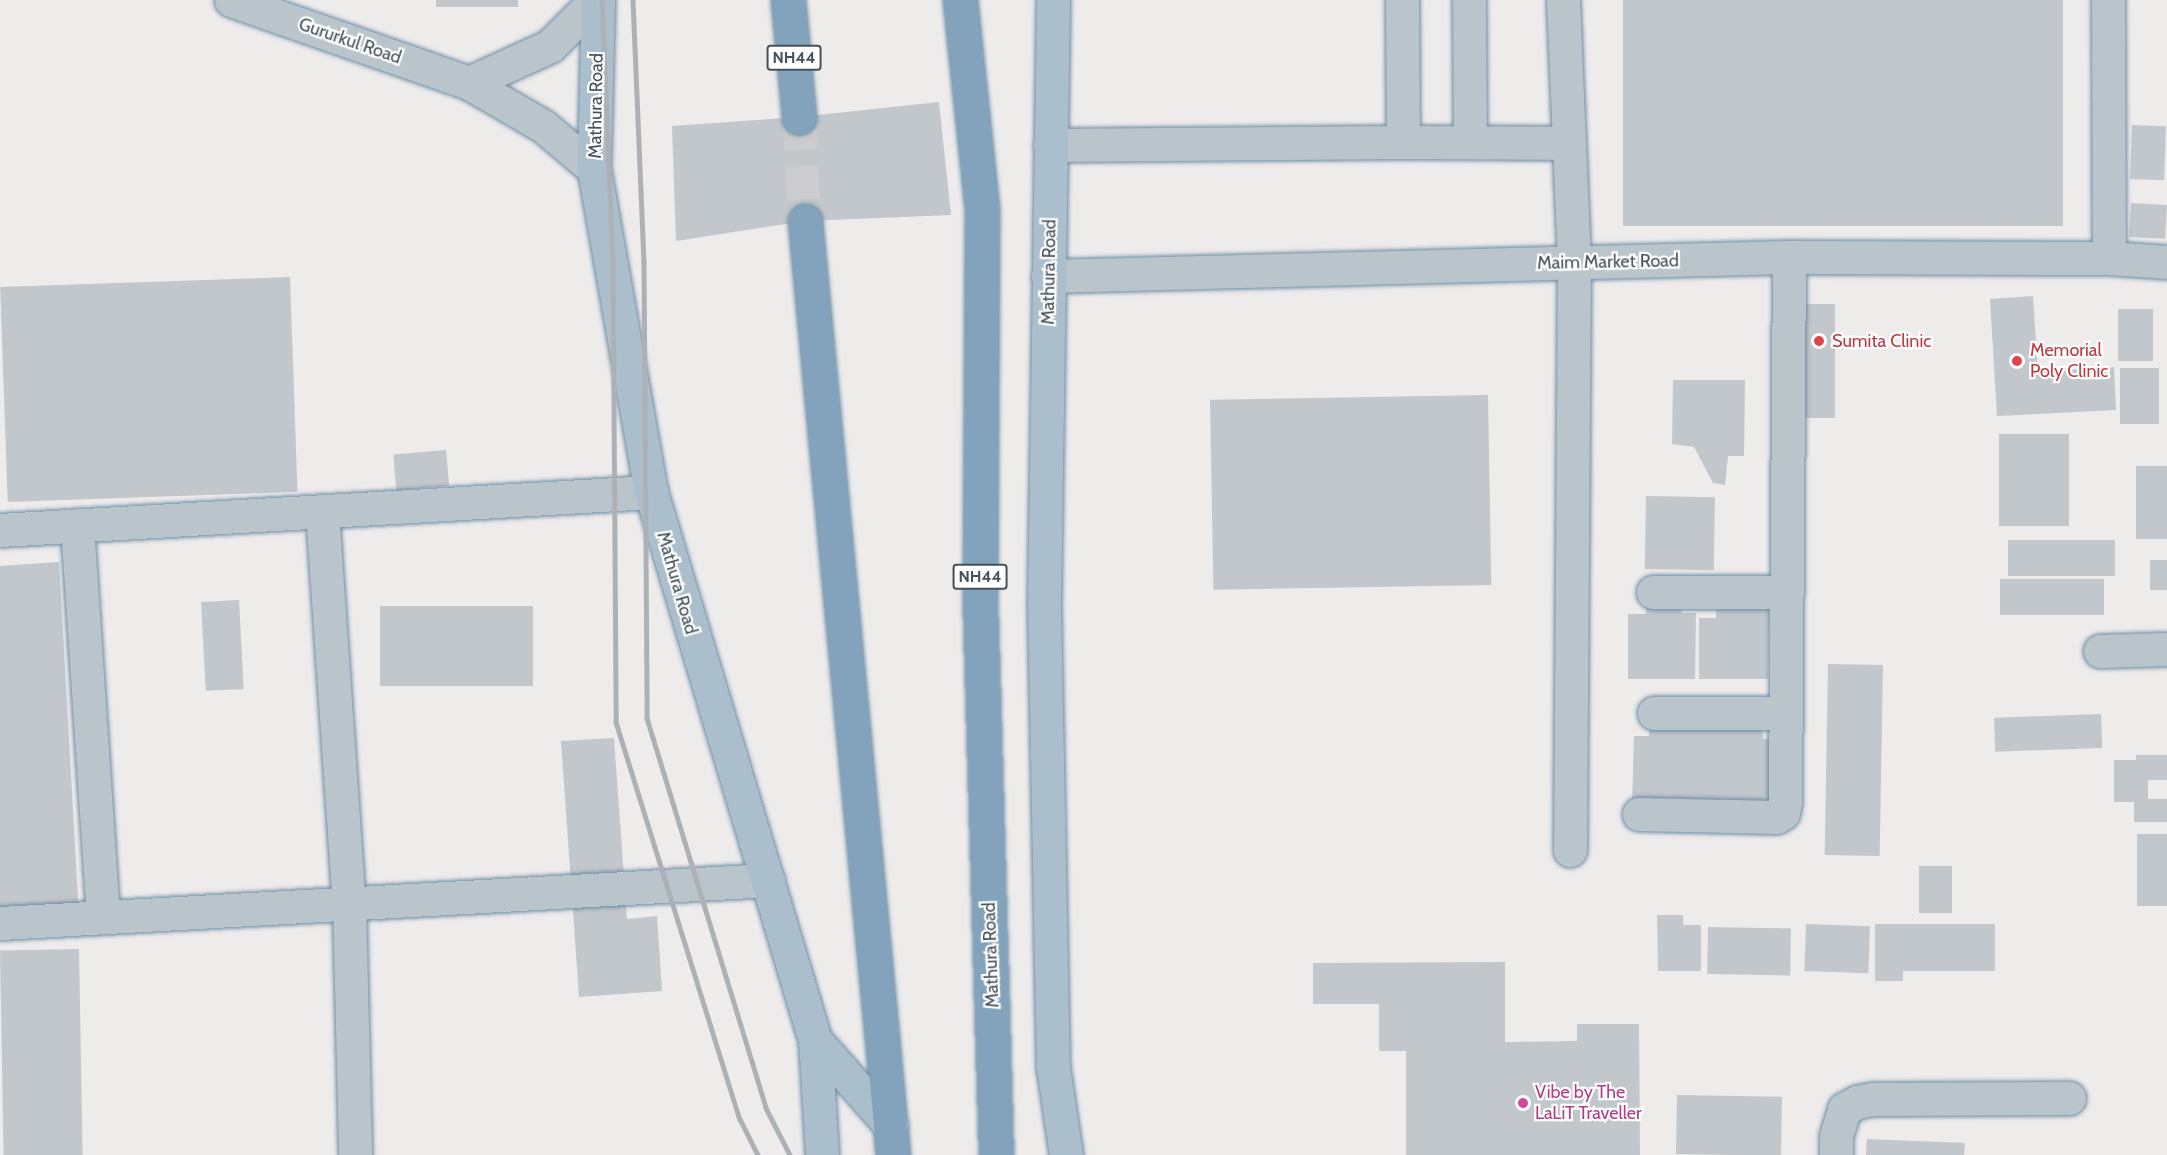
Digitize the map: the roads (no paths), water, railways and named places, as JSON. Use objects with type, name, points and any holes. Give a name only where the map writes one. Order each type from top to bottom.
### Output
[{"type":"highway","name":"NH44","points":[[788,0],[799,117]]},
{"type":"highway","name":"Mathura Road","points":[[960,0],[982,210],[980,600],[996,1155]]},
{"type":"highway","name":"Mathura Road","points":[[805,221],[892,1140]]},
{"type":"main road","name":"Mathura Road","points":[[597,0],[594,169],[651,492],[744,810],[768,880],[815,1040],[892,1140]]},
{"type":"main road","name":"Mathura Road","points":[[1053,0],[1044,604],[1053,1067],[1066,1155]]},
{"type":"main road","points":[[815,1040],[822,1155]]},
{"type":"street","name":"Gururkul Road","points":[[231,0],[469,83],[536,121],[594,169]]},
{"type":"street","points":[[469,83],[550,46],[597,0]]},
{"type":"street","points":[[1402,0],[1403,142]]},
{"type":"street","points":[[1469,0],[1470,142]]},
{"type":"street","points":[[1563,0],[1574,262],[1570,850]]},
{"type":"street","points":[[2108,0],[2109,258]]},
{"type":"street","points":[[1050,145],[1568,143]]},
{"type":"street","points":[[1639,814],[1776,816],[1783,813],[1785,802],[1789,257]]},
{"type":"street","name":"Maim Market Road","points":[[1048,276],[1789,257],[2109,258],[2167,262]]},
{"type":"street","points":[[0,530],[651,492]]},
{"type":"street","points":[[322,511],[349,903],[355,1155]]},
{"type":"street","points":[[77,525],[103,917]]},
{"type":"street","points":[[1653,592],[1786,592]]},
{"type":"street","points":[[2100,651],[2167,650]]},
{"type":"street","points":[[1654,713],[1785,713]]},
{"type":"street","points":[[0,923],[768,880]]},
{"type":"street","points":[[1836,1155],[1836,1136],[1844,1109],[1857,1102],[1872,1099],[2069,1098]]},
{"type":"tunnel","points":[[799,117],[805,221]]},
{"type":"railway","points":[[602,0],[613,262],[616,722],[740,1119],[758,1155]]},
{"type":"railway","points":[[633,0],[644,262],[647,718],[766,1108],[790,1155]]},
{"type":"place","name":"Sumita Clinic","points":[[1819,341]]},
{"type":"place","name":"Memorial Poly Clinic","points":[[2017,361]]},
{"type":"place","name":"Vibe by The LaLiT Traveller","points":[[1523,1103]]}]
